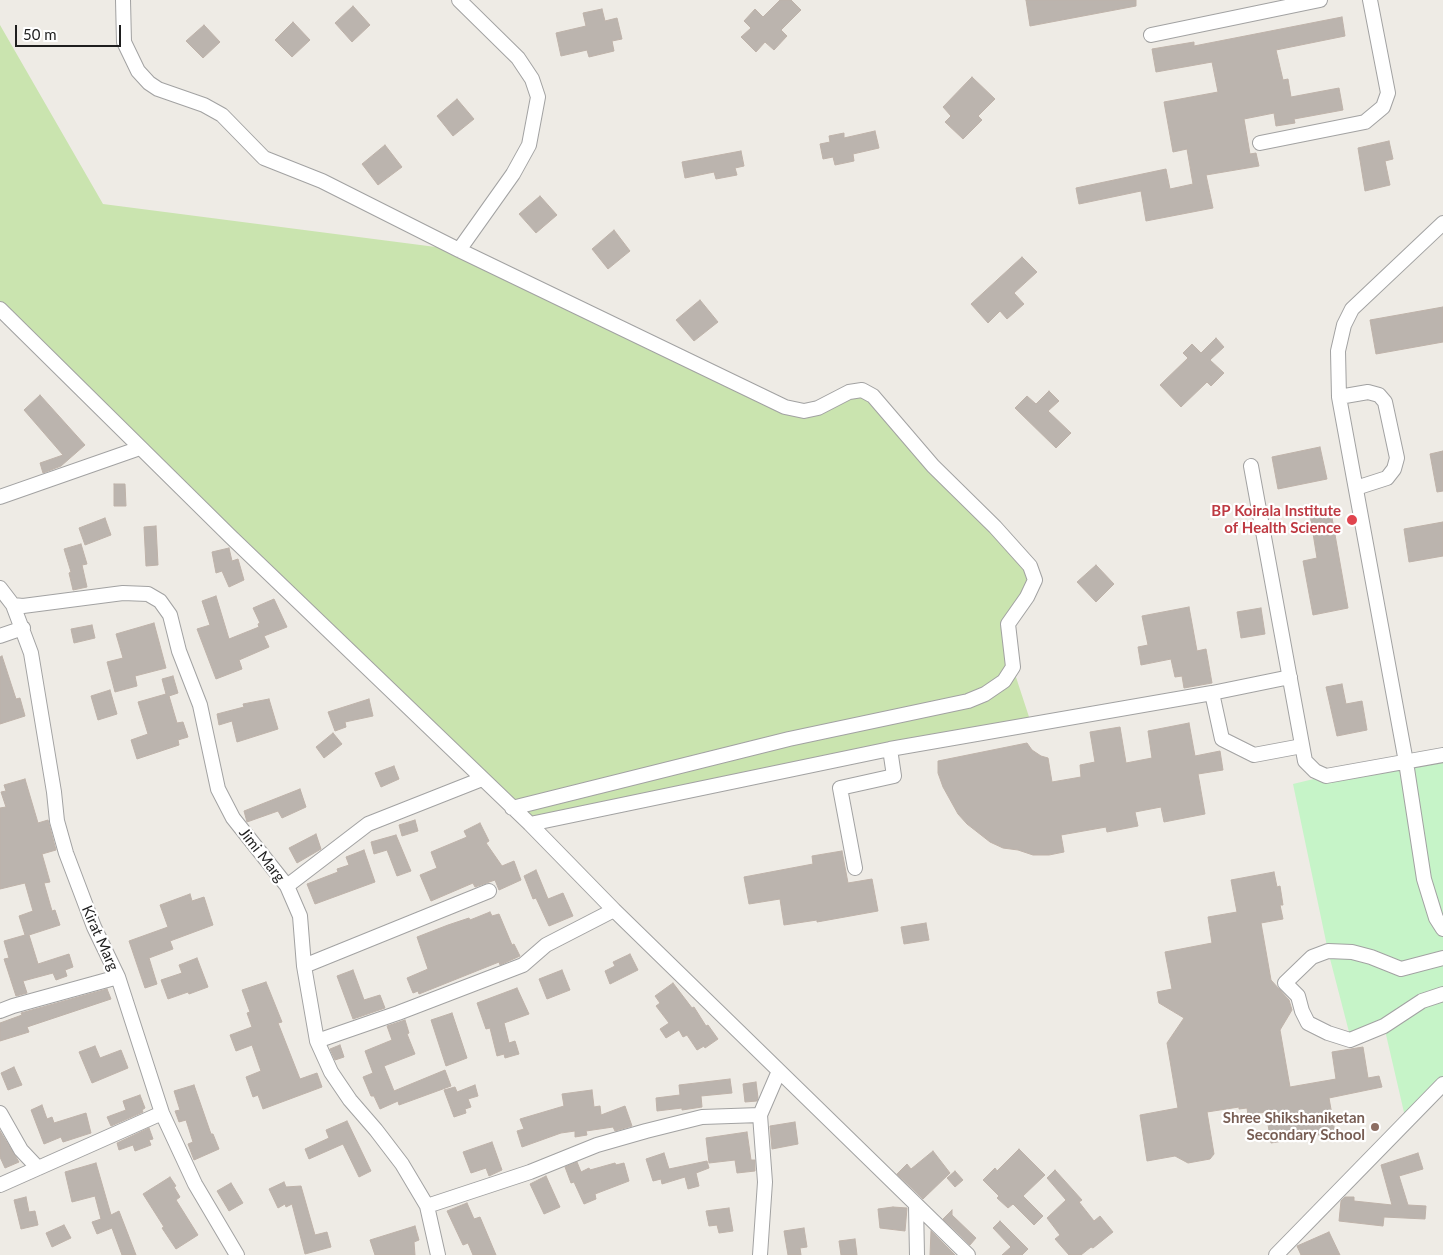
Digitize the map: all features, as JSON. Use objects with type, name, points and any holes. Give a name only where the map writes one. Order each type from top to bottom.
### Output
[{"type":"street","points":[[123,0],[124,42],[138,71],[149,83],[158,89],[204,105],[222,115],[264,158],[322,181],[459,250],[785,407],[804,412],[818,408],[849,392],[862,390],[873,396],[933,466],[1030,566],[1035,580],[1008,624],[1013,668],[1004,681],[985,694],[968,701],[789,739],[512,808]]},
{"type":"street","points":[[459,0],[518,58],[532,79],[538,97],[529,145],[512,174],[459,250]]},
{"type":"street","points":[[1151,34],[1320,0]]},
{"type":"street","points":[[1260,143],[1365,122],[1383,107],[1388,93],[1370,0]]},
{"type":"street","points":[[1443,223],[1352,310],[1344,326],[1338,351],[1338,397],[1406,762],[1424,879],[1436,918],[1443,929]]},
{"type":"street","points":[[0,310],[140,448],[530,824],[614,910],[968,1255]]},
{"type":"street","points":[[1338,397],[1368,392],[1379,396],[1385,402],[1397,458],[1394,469],[1388,478],[1356,488]]},
{"type":"street","points":[[0,497],[140,448]]},
{"type":"street","points":[[1251,466],[1305,761],[1309,766],[1326,776],[1443,755]]},
{"type":"street","points":[[0,588],[13,604]]},
{"type":"street","name":"Jimi Marg","points":[[13,604],[23,606],[123,593],[148,594],[160,601],[170,615],[178,651],[200,704],[218,790],[233,818],[287,886],[300,916],[304,966],[316,1041],[336,1079],[350,1100],[402,1164],[427,1206],[438,1255]]},
{"type":"street","name":"Kirat Marg","points":[[13,604],[31,653],[54,792],[56,821],[66,853],[85,905],[118,977],[162,1113],[195,1184],[237,1255]]},
{"type":"street","points":[[0,636],[23,628]]},
{"type":"street","points":[[530,824],[890,748],[1290,678]]},
{"type":"street","points":[[1212,693],[1222,739],[1254,755],[1302,746]]},
{"type":"street","points":[[855,868],[840,788],[894,776],[890,748]]},
{"type":"street","points":[[287,886],[368,824],[482,779]]},
{"type":"street","points":[[304,966],[489,891]]},
{"type":"street","points":[[316,1041],[398,1013],[523,965],[546,945],[614,910]]},
{"type":"street","points":[[1443,958],[1401,969],[1371,957],[1352,952],[1328,951],[1312,957],[1285,983],[1298,996],[1308,1023],[1328,1034],[1350,1040],[1384,1026],[1422,1001],[1443,994]]},
{"type":"street","points":[[0,1011],[118,977]]},
{"type":"street","points":[[760,1255],[765,1182],[760,1115],[779,1071]]},
{"type":"street","points":[[1276,1255],[1443,1084]]},
{"type":"street","points":[[0,1113],[21,1150],[38,1168]]},
{"type":"street","points":[[0,1185],[162,1113]]},
{"type":"street","points":[[427,1206],[530,1172],[597,1145],[646,1131],[702,1118],[760,1115]]},
{"type":"street","points":[[916,1205],[918,1255]]},
{"type":"green space","points":[[0,25],[103,204],[459,250],[804,411],[862,390],[1035,580],[1008,624],[1013,668],[1031,723],[530,824],[0,309]]},
{"type":"green space","points":[[1443,755],[1443,1084],[1406,1121],[1384,1026],[1349,1032],[1328,951],[1293,784],[1326,776]]},
{"type":"building","points":[[780,0],[791,0],[801,10],[781,30],[787,36],[774,50],[765,42],[756,52],[741,37],[751,28],[744,21],[755,9],[763,17]]},
{"type":"building","points":[[1026,0],[1136,0],[1136,6],[1030,26]]},
{"type":"building","points":[[353,6],[370,25],[352,42],[335,23]]},
{"type":"building","points":[[602,9],[605,21],[617,18],[622,39],[612,41],[614,51],[589,57],[587,50],[561,56],[556,33],[586,26],[583,13]]},
{"type":"building","points":[[1342,17],[1345,36],[1276,50],[1283,80],[1288,79],[1291,97],[1339,88],[1343,110],[1294,119],[1295,123],[1276,126],[1274,113],[1244,119],[1250,154],[1256,153],[1259,166],[1206,175],[1213,208],[1146,221],[1141,191],[1079,204],[1076,188],[1166,169],[1170,189],[1193,184],[1187,149],[1173,152],[1164,102],[1218,92],[1212,62],[1156,72],[1152,49],[1194,42],[1194,46]]},
{"type":"building","points":[[293,22],[310,40],[292,57],[275,40]]},
{"type":"building","points":[[204,25],[220,42],[203,58],[186,41]]},
{"type":"building","points":[[972,77],[995,99],[978,116],[982,120],[963,139],[945,122],[951,116],[943,107]]},
{"type":"building","points":[[457,99],[474,119],[453,136],[437,116]]},
{"type":"building","points":[[875,131],[879,148],[853,154],[854,161],[835,165],[833,157],[823,159],[820,144],[830,142],[829,136],[844,133],[844,138]]},
{"type":"building","points":[[1389,141],[1393,159],[1385,161],[1390,185],[1365,191],[1358,148]]},
{"type":"building","points":[[385,145],[402,167],[378,185],[362,164]]},
{"type":"building","points":[[741,151],[744,166],[735,168],[737,175],[716,179],[714,172],[685,178],[682,162]]},
{"type":"building","points":[[540,196],[557,215],[536,233],[519,214]]},
{"type":"building","points":[[614,230],[630,251],[608,269],[592,249]]},
{"type":"building","points":[[1022,257],[1037,272],[1014,293],[1024,304],[1007,319],[1000,311],[988,323],[971,304]]},
{"type":"building","points":[[700,300],[718,322],[694,341],[676,320]]},
{"type":"building","points":[[1443,307],[1443,342],[1376,354],[1370,320]]},
{"type":"building","points":[[1216,338],[1224,347],[1210,360],[1224,373],[1211,386],[1207,382],[1181,407],[1160,385],[1188,358],[1183,353],[1192,344],[1201,353]]},
{"type":"building","points":[[1049,391],[1059,401],[1048,411],[1071,433],[1056,448],[1015,408],[1027,396],[1036,404]]},
{"type":"building","points":[[40,395],[85,445],[61,466],[43,473],[40,463],[63,455],[24,410]]},
{"type":"building","points":[[1320,447],[1327,479],[1278,489],[1272,457]]},
{"type":"building","points":[[1443,451],[1443,491],[1437,492],[1430,454]]},
{"type":"building","points":[[114,484],[125,484],[126,506],[114,506]]},
{"type":"building","points":[[1331,512],[1348,608],[1313,615],[1303,561],[1317,558],[1310,515]]},
{"type":"building","points":[[105,518],[111,535],[85,545],[79,528]]},
{"type":"building","points":[[1443,522],[1443,556],[1409,562],[1404,529]]},
{"type":"building","points":[[156,526],[158,565],[146,566],[144,527]]},
{"type":"building","points":[[81,544],[87,564],[82,565],[87,587],[73,590],[69,573],[71,572],[64,549]]},
{"type":"building","points":[[229,548],[232,561],[238,559],[244,580],[229,587],[222,571],[216,573],[212,552]]},
{"type":"building","points":[[1096,565],[1114,584],[1096,602],[1077,582]]},
{"type":"building","points":[[216,596],[229,639],[259,627],[258,624],[260,623],[253,608],[274,599],[287,627],[264,636],[269,647],[239,660],[242,669],[216,679],[197,629],[210,625],[202,601]]},
{"type":"building","points":[[1189,607],[1197,651],[1206,649],[1212,683],[1184,688],[1182,676],[1175,677],[1171,659],[1141,665],[1138,647],[1148,645],[1142,616]]},
{"type":"building","points":[[1261,608],[1265,634],[1241,638],[1237,612]]},
{"type":"building","points":[[154,623],[166,668],[135,676],[137,686],[115,692],[107,662],[123,658],[116,634]]},
{"type":"building","points":[[92,625],[95,638],[74,643],[71,629]]},
{"type":"building","points":[[2,656],[16,699],[20,698],[25,716],[0,724],[0,657]]},
{"type":"building","points":[[173,676],[178,693],[169,696],[177,723],[183,722],[188,737],[178,740],[179,745],[137,759],[131,740],[148,734],[138,702],[166,694],[162,679]]},
{"type":"building","points":[[1342,684],[1346,704],[1362,701],[1367,730],[1337,736],[1326,687]]},
{"type":"building","points":[[110,690],[117,714],[98,720],[91,696]]},
{"type":"building","points":[[269,699],[278,729],[237,742],[232,721],[219,725],[217,714],[244,707],[243,704]]},
{"type":"building","points":[[369,699],[373,716],[345,722],[346,727],[335,731],[328,712]]},
{"type":"building","points":[[1189,723],[1195,756],[1220,751],[1223,770],[1198,774],[1205,814],[1164,822],[1161,807],[1135,812],[1138,826],[1107,832],[1106,827],[1061,835],[1064,852],[1049,855],[1033,855],[1003,848],[990,842],[967,824],[958,814],[943,787],[938,773],[938,761],[1027,743],[1032,750],[1048,758],[1052,782],[1081,777],[1080,765],[1095,762],[1090,732],[1120,727],[1126,763],[1152,758],[1148,731]]},
{"type":"building","points":[[333,733],[342,744],[324,758],[316,747]]},
{"type":"building","points":[[394,766],[399,779],[381,787],[375,773]]},
{"type":"building","points":[[25,779],[38,823],[48,820],[56,850],[42,854],[50,882],[44,883],[52,911],[55,910],[60,925],[29,935],[38,964],[69,954],[73,967],[65,970],[67,976],[56,980],[53,973],[23,981],[27,993],[16,996],[4,959],[9,958],[4,941],[25,935],[19,916],[33,911],[25,883],[0,889],[0,808],[6,807],[1,792],[6,791],[4,785]]},
{"type":"building","points":[[300,789],[306,807],[282,818],[278,811],[247,822],[244,811]]},
{"type":"building","points":[[415,820],[418,831],[402,836],[399,825]]},
{"type":"building","points":[[480,823],[489,841],[486,843],[502,866],[514,861],[521,880],[499,890],[495,880],[475,887],[473,883],[431,901],[420,875],[437,868],[431,852],[467,837],[464,831]]},
{"type":"building","points":[[316,834],[321,849],[297,863],[289,848]]},
{"type":"building","points":[[396,835],[411,871],[397,876],[387,850],[374,854],[371,842]]},
{"type":"building","points":[[364,850],[375,882],[315,904],[307,884],[338,872],[337,869],[349,865],[346,857]]},
{"type":"building","points":[[842,851],[848,883],[872,879],[878,911],[817,922],[817,920],[784,925],[780,899],[749,904],[744,877],[813,864],[812,856]]},
{"type":"building","points":[[536,870],[548,899],[563,893],[573,916],[549,926],[536,898],[533,899],[524,876]]},
{"type":"building","points":[[1274,872],[1277,887],[1280,886],[1283,905],[1280,905],[1283,919],[1261,923],[1271,980],[1289,1000],[1292,1010],[1280,1030],[1290,1087],[1336,1079],[1332,1052],[1363,1047],[1368,1078],[1379,1076],[1382,1087],[1329,1098],[1335,1132],[1271,1143],[1266,1112],[1248,1115],[1247,1108],[1239,1109],[1239,1107],[1207,1112],[1214,1154],[1210,1159],[1188,1163],[1175,1156],[1147,1161],[1140,1115],[1178,1108],[1167,1043],[1184,1018],[1159,1003],[1157,992],[1172,989],[1165,952],[1212,943],[1208,917],[1237,912],[1231,880]]},
{"type":"building","points":[[190,894],[192,901],[204,897],[213,925],[170,941],[173,949],[149,958],[157,984],[145,988],[129,941],[168,927],[160,905]]},
{"type":"building","points":[[490,912],[492,916],[499,914],[512,945],[514,944],[520,956],[500,965],[499,962],[419,994],[418,991],[413,993],[407,978],[428,969],[417,937]]},
{"type":"building","points":[[926,923],[929,940],[904,944],[901,927]]},
{"type":"building","points":[[630,954],[638,970],[610,984],[605,971],[615,966],[613,962]]},
{"type":"building","points":[[197,958],[208,987],[168,999],[161,980],[182,973],[179,965]]},
{"type":"building","points":[[353,970],[364,1000],[380,995],[385,1008],[353,1019],[337,976]]},
{"type":"building","points":[[562,970],[570,990],[547,999],[539,979]]},
{"type":"building","points":[[266,982],[282,1022],[278,1023],[300,1079],[317,1073],[322,1087],[263,1109],[258,1095],[253,1097],[246,1077],[261,1071],[252,1045],[236,1051],[230,1035],[252,1027],[247,1013],[250,1012],[242,990]]},
{"type":"building","points":[[673,983],[718,1039],[705,1048],[704,1046],[697,1050],[687,1035],[683,1037],[679,1030],[666,1038],[660,1029],[669,1023],[656,1006],[660,1003],[655,996]]},
{"type":"building","points":[[517,988],[529,1014],[504,1023],[509,1043],[515,1041],[519,1054],[505,1058],[504,1054],[497,1056],[490,1028],[486,1029],[477,1003]]},
{"type":"building","points":[[107,989],[111,999],[27,1027],[29,1032],[0,1041],[0,1023],[22,1015],[21,1013]]},
{"type":"building","points":[[452,1013],[467,1058],[446,1066],[431,1020]]},
{"type":"building","points":[[405,1020],[409,1033],[407,1034],[415,1054],[384,1066],[394,1091],[445,1070],[451,1086],[399,1105],[398,1101],[380,1109],[374,1096],[371,1096],[363,1077],[373,1073],[365,1051],[392,1040],[387,1026]]},
{"type":"building","points":[[340,1045],[344,1057],[335,1060],[330,1049]]},
{"type":"building","points":[[95,1046],[100,1058],[121,1050],[128,1068],[92,1083],[79,1052]]},
{"type":"building","points":[[14,1067],[22,1085],[8,1090],[1,1073]]},
{"type":"building","points":[[730,1079],[732,1093],[701,1096],[702,1107],[657,1111],[656,1098],[680,1095],[679,1085]]},
{"type":"building","points":[[756,1082],[757,1101],[745,1102],[743,1084]]},
{"type":"building","points":[[194,1085],[211,1134],[213,1134],[219,1149],[194,1160],[188,1144],[193,1142],[186,1120],[179,1122],[175,1111],[180,1110],[174,1091]]},
{"type":"building","points":[[475,1085],[478,1096],[468,1099],[471,1107],[465,1109],[466,1113],[454,1117],[444,1090],[455,1087],[457,1092]]},
{"type":"building","points":[[592,1090],[594,1107],[600,1106],[601,1115],[625,1106],[632,1126],[615,1131],[613,1127],[586,1131],[587,1135],[575,1137],[575,1131],[561,1133],[522,1147],[517,1131],[524,1129],[520,1119],[564,1106],[562,1094]]},
{"type":"building","points":[[140,1095],[145,1108],[142,1110],[143,1112],[111,1126],[107,1117],[126,1110],[123,1101]]},
{"type":"building","points":[[42,1105],[47,1119],[52,1117],[54,1123],[86,1113],[91,1133],[63,1142],[61,1137],[44,1144],[31,1110]]},
{"type":"building","points":[[347,1121],[371,1171],[359,1177],[343,1144],[309,1159],[305,1149],[329,1138],[326,1130]]},
{"type":"building","points":[[795,1122],[798,1144],[772,1149],[770,1126]]},
{"type":"building","points":[[149,1128],[153,1139],[149,1140],[151,1145],[135,1151],[133,1145],[119,1150],[117,1143]]},
{"type":"building","points":[[0,1131],[19,1162],[5,1168],[0,1157]]},
{"type":"building","points":[[747,1132],[751,1160],[755,1160],[755,1171],[737,1173],[735,1160],[709,1163],[706,1138]]},
{"type":"building","points":[[492,1142],[502,1170],[489,1176],[486,1168],[471,1173],[463,1152]]},
{"type":"building","points":[[1019,1149],[1045,1175],[1023,1196],[1043,1216],[1034,1225],[1013,1204],[1008,1208],[997,1198],[999,1196],[983,1180],[995,1168],[997,1171]]},
{"type":"building","points":[[933,1151],[950,1173],[923,1199],[897,1174],[907,1164],[911,1169]]},
{"type":"building","points":[[664,1153],[669,1169],[707,1161],[709,1168],[696,1173],[699,1186],[688,1189],[685,1177],[662,1184],[661,1179],[653,1181],[646,1159]]},
{"type":"building","points":[[1418,1153],[1423,1169],[1399,1176],[1408,1205],[1426,1206],[1425,1219],[1384,1217],[1383,1226],[1339,1221],[1341,1201],[1345,1197],[1354,1197],[1354,1201],[1392,1205],[1381,1165]]},
{"type":"building","points":[[577,1162],[581,1172],[589,1168],[590,1170],[615,1163],[616,1165],[624,1163],[629,1181],[595,1194],[596,1199],[584,1204],[574,1182],[571,1183],[565,1167]]},
{"type":"building","points":[[96,1163],[111,1215],[119,1211],[136,1255],[122,1255],[112,1228],[97,1234],[92,1222],[101,1219],[95,1196],[72,1202],[65,1172]]},
{"type":"building","points":[[1055,1170],[1082,1200],[1079,1202],[1094,1221],[1100,1216],[1113,1232],[1081,1255],[1069,1255],[1055,1239],[1060,1235],[1047,1218],[1066,1200],[1047,1178]]},
{"type":"building","points":[[955,1171],[963,1180],[955,1187],[947,1178]]},
{"type":"building","points":[[546,1176],[560,1207],[544,1214],[530,1184]]},
{"type":"building","points":[[170,1177],[180,1197],[176,1200],[198,1235],[176,1249],[143,1194]]},
{"type":"building","points":[[284,1182],[286,1187],[301,1186],[315,1235],[327,1232],[331,1247],[305,1254],[292,1204],[286,1207],[285,1204],[278,1208],[269,1189]]},
{"type":"building","points":[[231,1183],[243,1203],[229,1211],[217,1191]]},
{"type":"building","points":[[26,1197],[29,1212],[35,1211],[38,1225],[21,1229],[14,1200]]},
{"type":"building","points":[[467,1203],[474,1219],[480,1217],[496,1255],[473,1255],[468,1243],[463,1245],[447,1211]]},
{"type":"building","points":[[729,1208],[733,1231],[719,1233],[717,1225],[709,1226],[706,1211]]},
{"type":"building","points":[[907,1208],[905,1231],[880,1228],[878,1209]]},
{"type":"building","points":[[952,1210],[952,1215],[976,1238],[970,1245],[943,1219]]},
{"type":"building","points":[[1000,1221],[1028,1249],[1022,1255],[1002,1255],[1011,1247],[993,1228]]},
{"type":"building","points":[[64,1225],[71,1238],[52,1247],[46,1233]]},
{"type":"building","points":[[415,1226],[419,1240],[414,1242],[415,1255],[375,1255],[370,1240]]},
{"type":"building","points":[[804,1228],[807,1247],[800,1248],[801,1255],[788,1255],[784,1231]]},
{"type":"building","points":[[931,1231],[955,1255],[930,1255]]},
{"type":"building","points":[[1329,1232],[1340,1255],[1301,1255],[1297,1246]]},
{"type":"building","points":[[855,1239],[857,1255],[841,1255],[839,1241]]},
{"type":"place","name":"BP Koirala Institute of Health Science","points":[[1352,520]]},
{"type":"place","name":"Shree Shikshaniketan Secondary School","points":[[1375,1127]]}]
